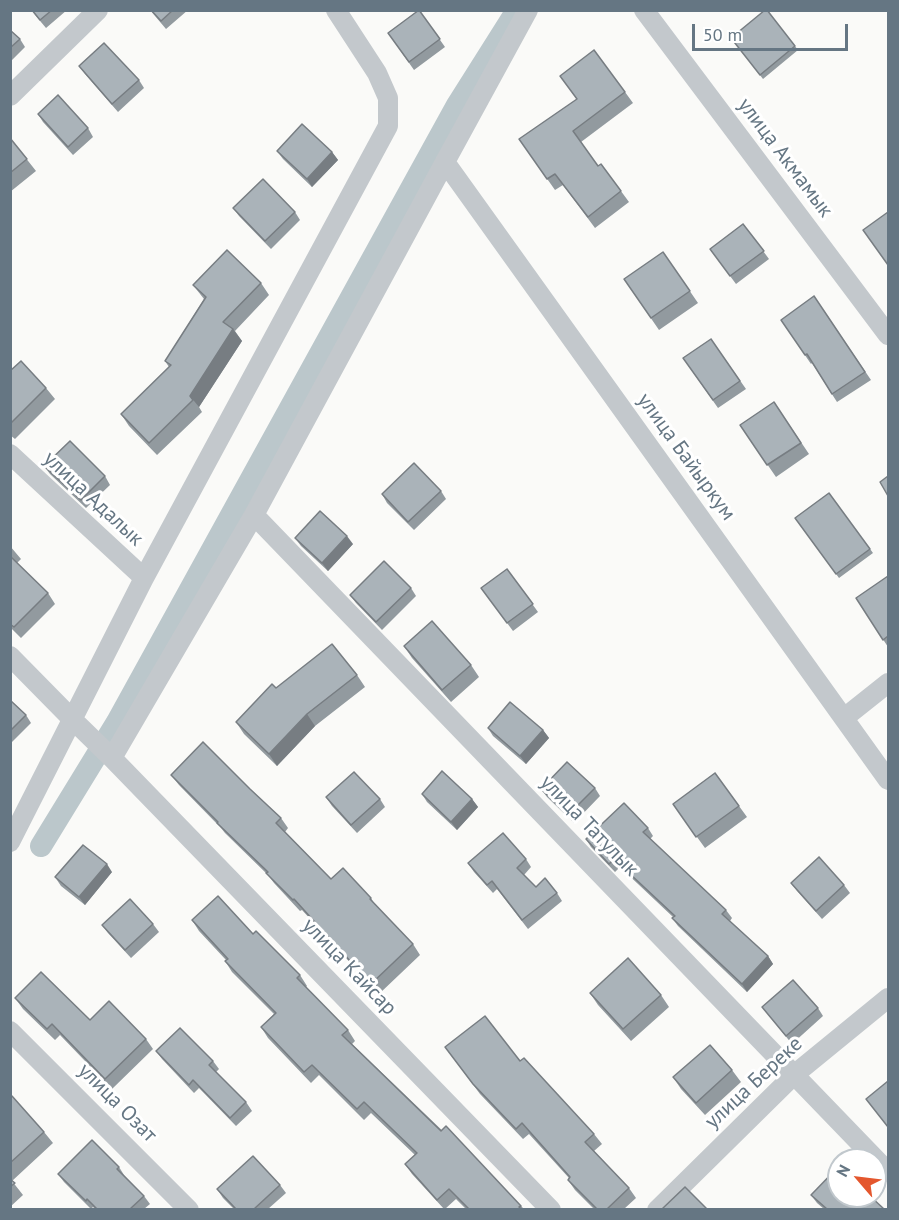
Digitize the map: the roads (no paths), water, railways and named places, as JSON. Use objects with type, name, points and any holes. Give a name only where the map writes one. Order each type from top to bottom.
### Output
[{"type":"street","points":[[10,96],[98,10]]},
{"type":"street","points":[[10,842],[76,724],[144,578],[388,126],[388,98],[377,74],[336,10]]},
{"type":"street","points":[[112,758],[254,515],[528,10]]},
{"type":"street","name":"улица Акмамык","points":[[644,10],[888,335]]},
{"type":"street","name":"улица Байыркум","points":[[445,162],[888,780]]},
{"type":"street","name":"улица Адалык","points":[[10,454],[144,578]]},
{"type":"street","name":"улица Татулык","points":[[254,515],[888,1172]]},
{"type":"street","points":[[10,656],[76,724]]},
{"type":"street","points":[[844,718],[888,683]]},
{"type":"street","name":"улица Кайсар","points":[[76,724],[112,758],[551,1209]]},
{"type":"street","name":"улица Береке","points":[[657,1209],[795,1074],[888,998]]},
{"type":"street","name":"улица Озат","points":[[10,1031],[189,1209]]},
{"type":"waterway","points":[[41,846],[117,722],[457,105],[517,10]]}]
